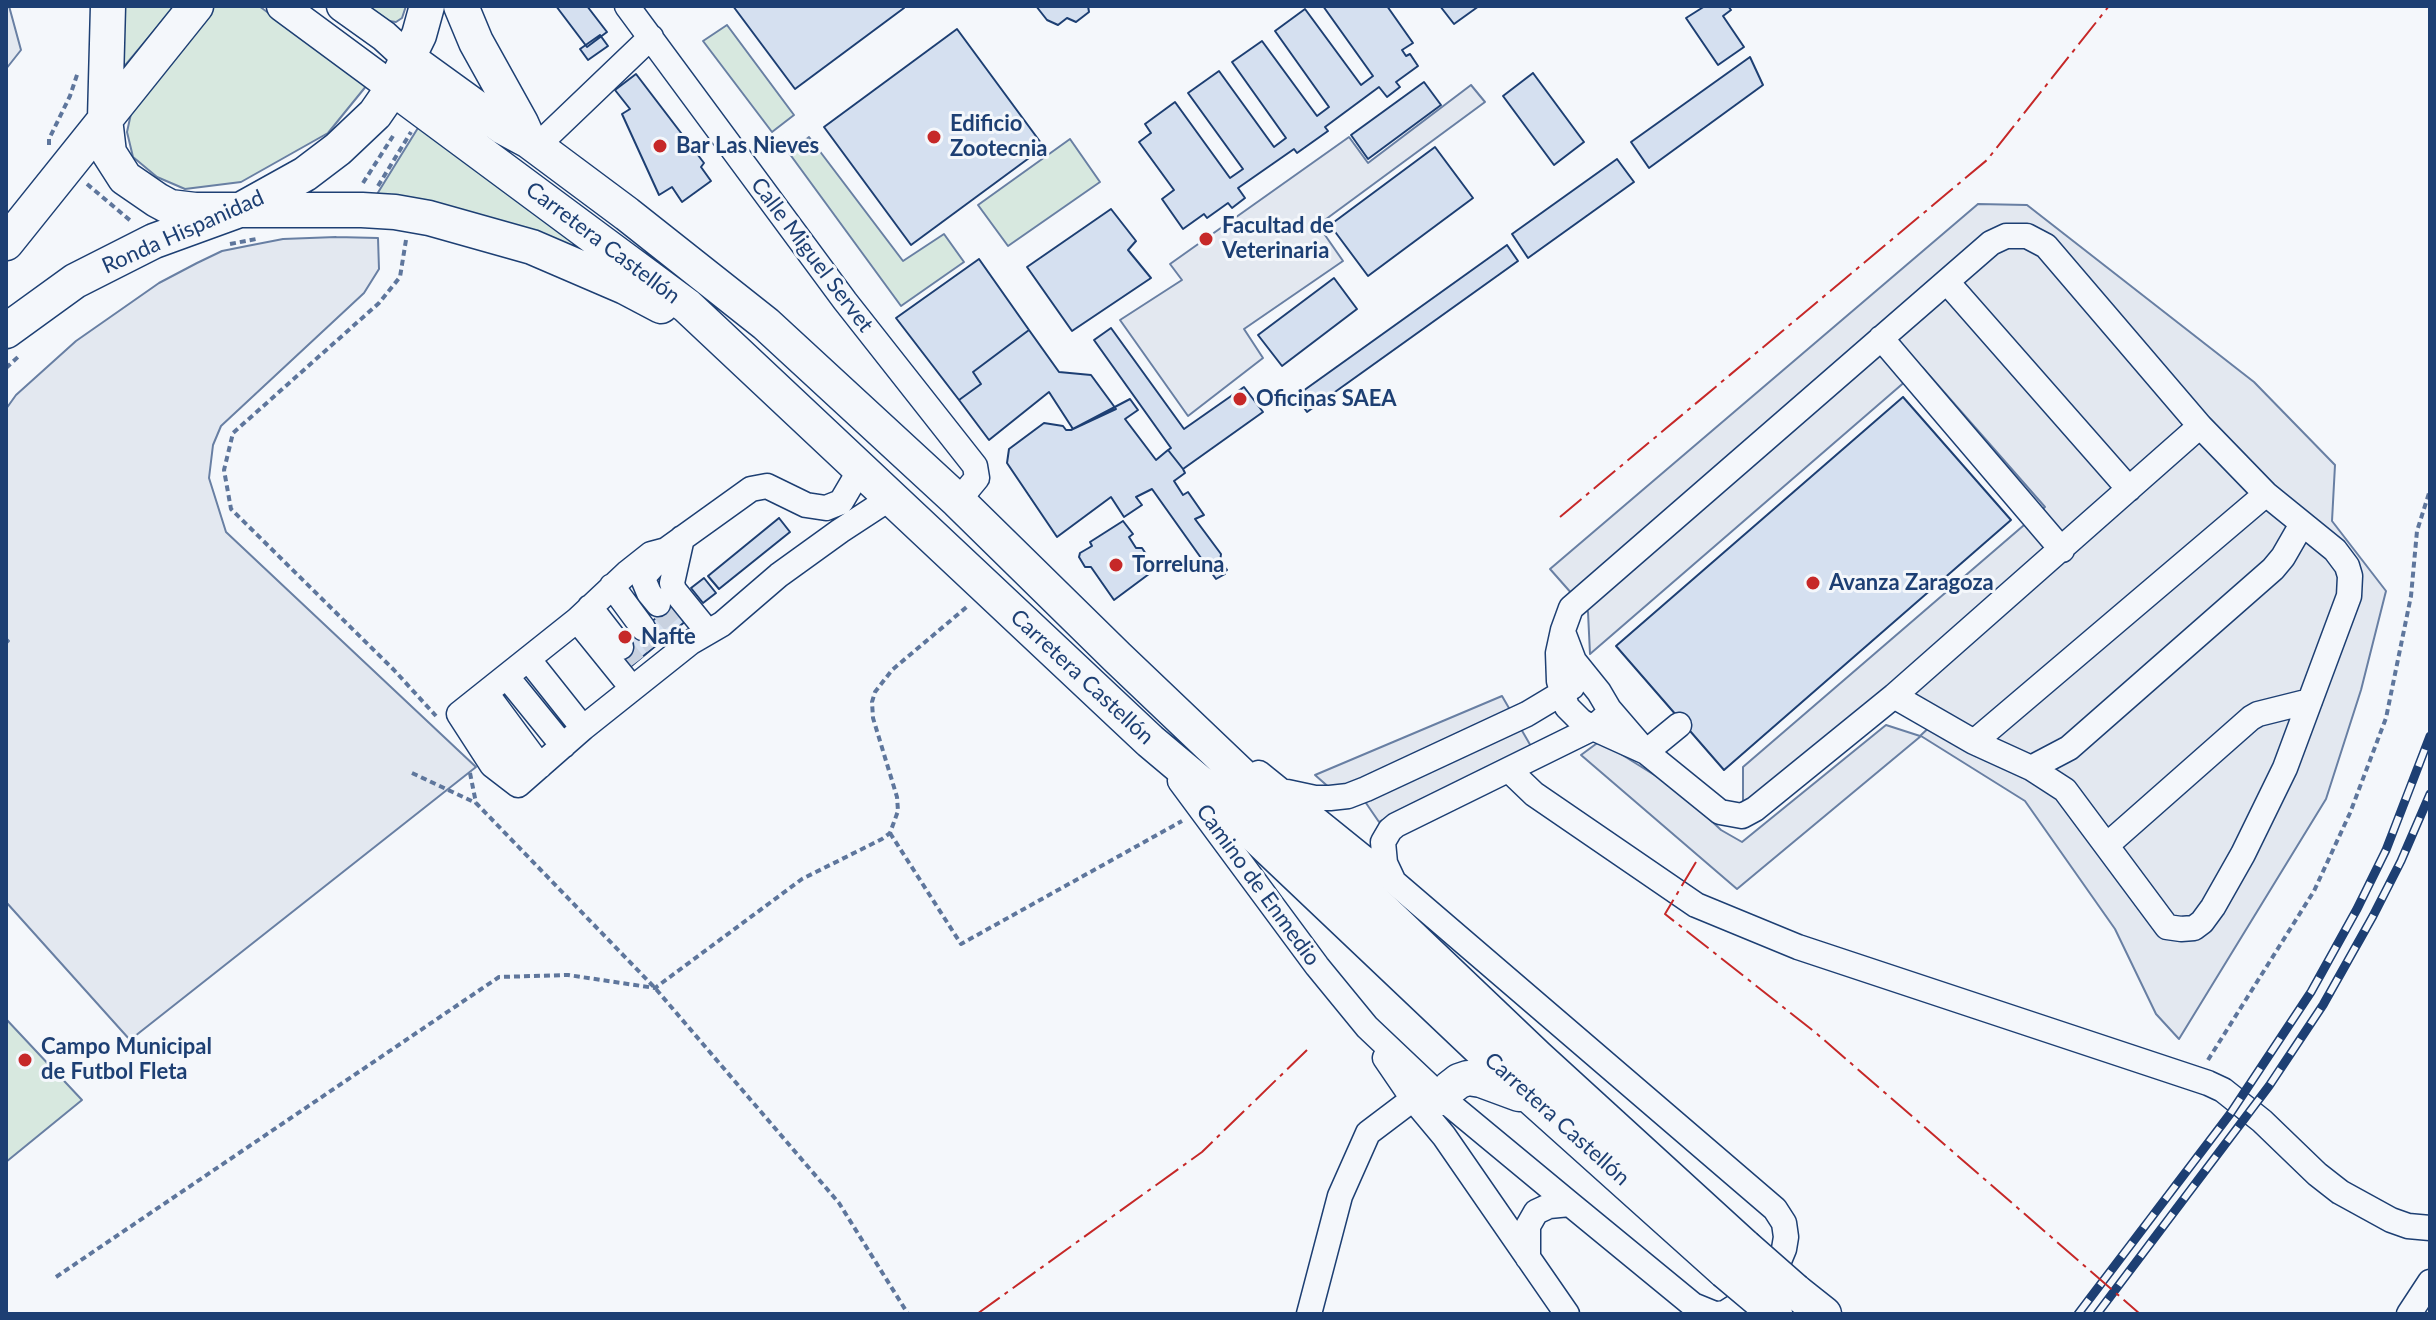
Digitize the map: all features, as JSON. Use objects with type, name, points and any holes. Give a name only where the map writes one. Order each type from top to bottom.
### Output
[{"type":"highway","points":[[108,6],[105,119],[109,153],[117,168],[139,190],[170,207],[216,211],[395,212],[458,225],[532,247],[572,263],[625,287],[723,342]]},
{"type":"highway","points":[[6,243],[196,6]]},
{"type":"highway","name":"Ronda Hispanidad","points":[[17,339],[75,281],[136,248],[242,209],[305,174],[338,149],[375,114],[401,74],[419,35],[427,6]]},
{"type":"highway","points":[[461,6],[476,42],[532,144]]},
{"type":"highway","name":"Carretera Castellón","points":[[401,74],[532,144],[669,245],[766,324],[958,501],[1537,1057],[1782,1306],[1824,1314]]},
{"type":"highway","name":"Carretera Castellón","points":[[401,74],[687,306],[1150,741],[1200,783],[1531,1097],[1735,1259]]},
{"type":"highway","points":[[1428,1099],[1468,1078],[1531,1097]]},
{"type":"main road","points":[[282,6],[401,74]]},
{"type":"main road","points":[[342,6],[384,36],[401,74]]},
{"type":"street","name":"Calle Miguel Servet","points":[[627,6],[845,301],[975,466],[978,474],[975,483],[958,501]]},
{"type":"street","points":[[532,144],[651,37]]},
{"type":"street","points":[[1646,752],[1593,728],[1571,711],[1561,693],[1558,661],[1563,630],[1567,616],[1578,600],[1991,243],[2006,236],[2027,236],[2046,246],[2200,426],[2266,494],[2341,558],[2347,566],[2351,586],[2349,596],[2285,768],[2213,907],[2194,928],[2167,927],[2065,790],[2031,768],[1974,742],[1894,696]]},
{"type":"street","points":[[1947,282],[2129,489]]},
{"type":"street","points":[[1881,338],[2062,550]]},
{"type":"street","points":[[1563,630],[1574,661],[1646,752],[1720,812],[1742,816],[1755,809],[1894,696],[2200,426]]},
{"type":"street","points":[[861,468],[841,502],[833,506],[817,508],[806,505],[774,488],[760,486],[741,494],[674,544],[651,554],[529,660],[459,714],[492,765],[518,785],[583,728],[643,657],[722,624],[779,575],[892,497]]},
{"type":"street","points":[[1974,742],[2266,494]]},
{"type":"street","points":[[2031,768],[2069,748],[2273,569],[2302,524]]},
{"type":"street","points":[[658,604],[649,593],[645,575],[674,544]]},
{"type":"street","points":[[674,544],[672,583],[692,634]]},
{"type":"street","points":[[595,602],[643,657]]},
{"type":"street","points":[[595,602],[643,657]]},
{"type":"street","name":"Carretera Castellón","points":[[1117,657],[1394,882],[1775,1209],[1784,1223],[1786,1237],[1779,1261],[1741,1303],[1725,1313],[1717,1314],[1693,1305],[1570,1204],[1428,1099]]},
{"type":"street","points":[[529,660],[583,728]]},
{"type":"street","points":[[1281,790],[1315,798],[1348,796],[1527,714],[1581,683],[1591,683]]},
{"type":"street","points":[[490,690],[546,761]]},
{"type":"street","points":[[2107,845],[2251,718],[2310,701]]},
{"type":"street","points":[[1394,882],[1383,853],[1383,842],[1390,830],[1593,728],[1603,720],[1609,709]]},
{"type":"street","points":[[1527,714],[1539,715],[1551,729],[1554,738],[1549,749]]},
{"type":"street","points":[[1646,752],[1679,725]]},
{"type":"street","name":"Camino de Enmedio","points":[[1150,741],[1317,966],[1428,1099]]},
{"type":"street","points":[[1509,770],[1534,794],[1696,905],[1798,947],[2223,1090],[2340,1192],[2391,1220],[2408,1226],[2430,1228]]},
{"type":"street","points":[[1309,1314],[1340,1196],[1368,1133],[1428,1099],[1444,1136],[1567,1314]]},
{"type":"street","points":[[1528,1258],[1528,1226],[1536,1212],[1549,1206],[1570,1204]]},
{"type":"street","points":[[2409,1314],[2430,1282]]},
{"type":"path","points":[[377,186],[411,132]]},
{"type":"path","points":[[222,246],[263,238]]},
{"type":"path","points":[[6,368],[17,339]]},
{"type":"path","points":[[2195,1079],[2314,891],[2350,813],[2386,718],[2411,596],[2417,531],[2430,490]]},
{"type":"path","points":[[56,1277],[499,977],[568,975],[655,988],[802,879],[882,839],[890,833],[898,811],[897,797],[873,718],[875,692],[892,670],[988,588]]},
{"type":"path","points":[[412,773],[476,803]]},
{"type":"path","points":[[890,833],[961,944],[1202,810]]},
{"type":"shaded area","points":[[6,6],[9,6],[21,50],[6,69]]},
{"type":"shaded area","points":[[121,6],[175,6],[122,69]]},
{"type":"shaded area","points":[[213,6],[259,6],[367,85],[328,133],[241,182],[185,189],[157,177],[133,157],[127,132],[132,109]]},
{"type":"shaded area","points":[[368,6],[406,6],[402,18],[396,22],[389,21]]},
{"type":"shaded area","points":[[727,25],[794,115],[772,132],[703,41]]},
{"type":"shaded area","points":[[1471,85],[1485,102],[1318,225],[1343,261],[1244,329],[1263,358],[1188,416],[1120,320],[1182,280],[1170,264],[1349,137],[1368,163]]},
{"type":"shaded area","points":[[421,123],[589,245],[588,254],[374,199]]},
{"type":"shaded area","points":[[809,137],[903,261],[944,234],[964,262],[901,306],[789,153]]},
{"type":"shaded area","points":[[1070,139],[1100,182],[1008,246],[978,205]]},
{"type":"shaded area","points":[[1978,204],[2027,205],[2254,382],[2335,465],[2332,521],[2386,591],[2361,690],[2326,799],[2179,1039],[2156,1014],[2115,929],[2025,801],[1921,736],[1737,889],[1581,755],[1600,741],[1680,791],[1721,830],[1742,842],[1886,725],[1920,736],[1936,721],[1893,686],[1743,807],[1743,767],[2045,507],[1922,367],[1590,654],[1588,612],[1550,569]]},
{"type":"shaded area","points":[[378,238],[379,269],[364,293],[221,426],[213,445],[209,478],[226,532],[476,767],[130,1040],[6,902],[6,644],[9,641],[6,638],[6,409],[16,395],[76,341],[159,283],[197,263],[222,251],[283,239]]},
{"type":"shaded area","points":[[1502,696],[1532,748],[1379,822],[1355,787],[1332,790],[1315,775]]},
{"type":"shaded area","name":"Campo Municipal de Futbol Fleta","points":[[6,1019],[82,1100],[6,1162]]},
{"type":"building","points":[[556,6],[587,6],[607,32],[587,47]]},
{"type":"building","points":[[733,6],[902,6],[904,8],[795,89]]},
{"type":"building","points":[[1036,6],[1088,6],[1089,12],[1076,22],[1067,18],[1058,25],[1047,20]]},
{"type":"building","points":[[1323,6],[1387,6],[1413,43],[1402,50],[1406,56],[1410,54],[1418,66],[1396,82],[1400,87],[1387,97],[1379,87],[1325,127],[1328,131],[1297,153],[1294,149],[1238,188],[1245,198],[1232,208],[1228,203],[1207,218],[1204,214],[1183,229],[1162,199],[1174,190],[1139,142],[1151,133],[1145,124],[1175,102],[1230,178],[1243,169],[1188,93],[1219,71],[1274,147],[1286,138],[1232,62],[1262,41],[1317,116],[1329,107],[1275,31],[1305,9],[1361,85],[1373,76]]},
{"type":"building","points":[[1440,6],[1479,6],[1454,24]]},
{"type":"building","points":[[1705,6],[1728,6],[1731,10],[1723,16],[1744,47],[1718,65],[1686,18]]},
{"type":"building","name":"Edificio Zootecnia","points":[[957,29],[1044,147],[911,245],[824,127]]},
{"type":"building","points":[[600,35],[608,46],[588,60],[580,49]]},
{"type":"building","points":[[1750,57],[1763,85],[1649,168],[1631,142]]},
{"type":"building","points":[[1533,73],[1584,142],[1554,165],[1503,96]]},
{"type":"building","points":[[636,74],[704,163],[701,167],[711,181],[682,202],[672,187],[659,195],[622,114],[630,109],[615,90]]},
{"type":"building","points":[[1424,82],[1441,105],[1368,159],[1351,135]]},
{"type":"building","points":[[1435,147],[1473,198],[1368,276],[1330,225]]},
{"type":"building","points":[[1617,159],[1634,182],[1528,258],[1512,234]]},
{"type":"building","points":[[1111,209],[1136,241],[1128,250],[1151,278],[1072,331],[1027,267]]},
{"type":"building","points":[[1507,245],[1518,261],[1307,412],[1296,396]]},
{"type":"building","points":[[979,259],[1029,330],[973,372],[981,384],[959,400],[896,318]]},
{"type":"building","points":[[1334,278],[1357,309],[1282,366],[1258,335]]},
{"type":"building","name":"Oficinas SAEA","points":[[1111,328],[1184,429],[1244,387],[1263,412],[1183,469],[1094,340]]},
{"type":"building","points":[[1029,330],[1059,372],[1091,375],[1116,409],[1073,429],[1049,392],[989,440],[959,400],[981,384],[973,372]]},
{"type":"building","name":"Avanza Zaragoza","points":[[1903,397],[2011,520],[1724,770],[1616,646]]},
{"type":"building","points":[[1130,399],[1138,410],[1125,419],[1156,460],[1168,450],[1185,473],[1174,481],[1183,495],[1188,492],[1204,515],[1195,519],[1221,554],[1220,562],[1227,570],[1216,579],[1152,489],[1136,497],[1142,505],[1124,517],[1111,497],[1057,537],[1007,463],[1009,449],[1044,423],[1071,430]]},
{"type":"building","points":[[779,518],[790,532],[719,589],[708,576]]},
{"type":"building","points":[[1123,521],[1133,534],[1129,537],[1136,548],[1142,548],[1146,554],[1144,559],[1153,571],[1114,600],[1091,567],[1085,567],[1079,557],[1080,553],[1092,546],[1090,542]]},
{"type":"building","points":[[704,578],[716,593],[703,603],[691,588]]},
{"type":"building","points":[[668,596],[687,620],[629,668],[615,651],[661,614]]},
{"type":"tunnel","points":[[658,604],[678,627]]},
{"type":"tunnel","points":[[643,628],[656,645]]},
{"type":"tunnel","points":[[621,647],[634,664]]},
{"type":"railway","points":[[2078,1314],[2230,1114],[2311,992],[2386,850],[2430,736]]},
{"type":"railway","points":[[2097,1314],[2269,1086],[2323,1005],[2401,861],[2430,794]]},
{"type":"power","points":[[1560,517],[1987,160],[2109,6]]},
{"type":"power","points":[[1696,862],[1665,914],[1816,1033],[2140,1314]]},
{"type":"power","points":[[977,1314],[1202,1152],[1307,1050]]},
{"type":"place","name":"Edificio Zootecnia","points":[[934,137]]},
{"type":"place","name":"Bar Las Nieves","points":[[660,146]]},
{"type":"place","name":"Facultad de Veterinaria","points":[[1206,239]]},
{"type":"place","name":"Oficinas SAEA","points":[[1240,399]]},
{"type":"place","name":"Torreluna","points":[[1116,565]]},
{"type":"place","name":"Avanza Zaragoza","points":[[1813,583]]},
{"type":"place","name":"Nafte","points":[[625,637]]},
{"type":"place","name":"Campo Municipal de Futbol Fleta","points":[[25,1060]]}]
